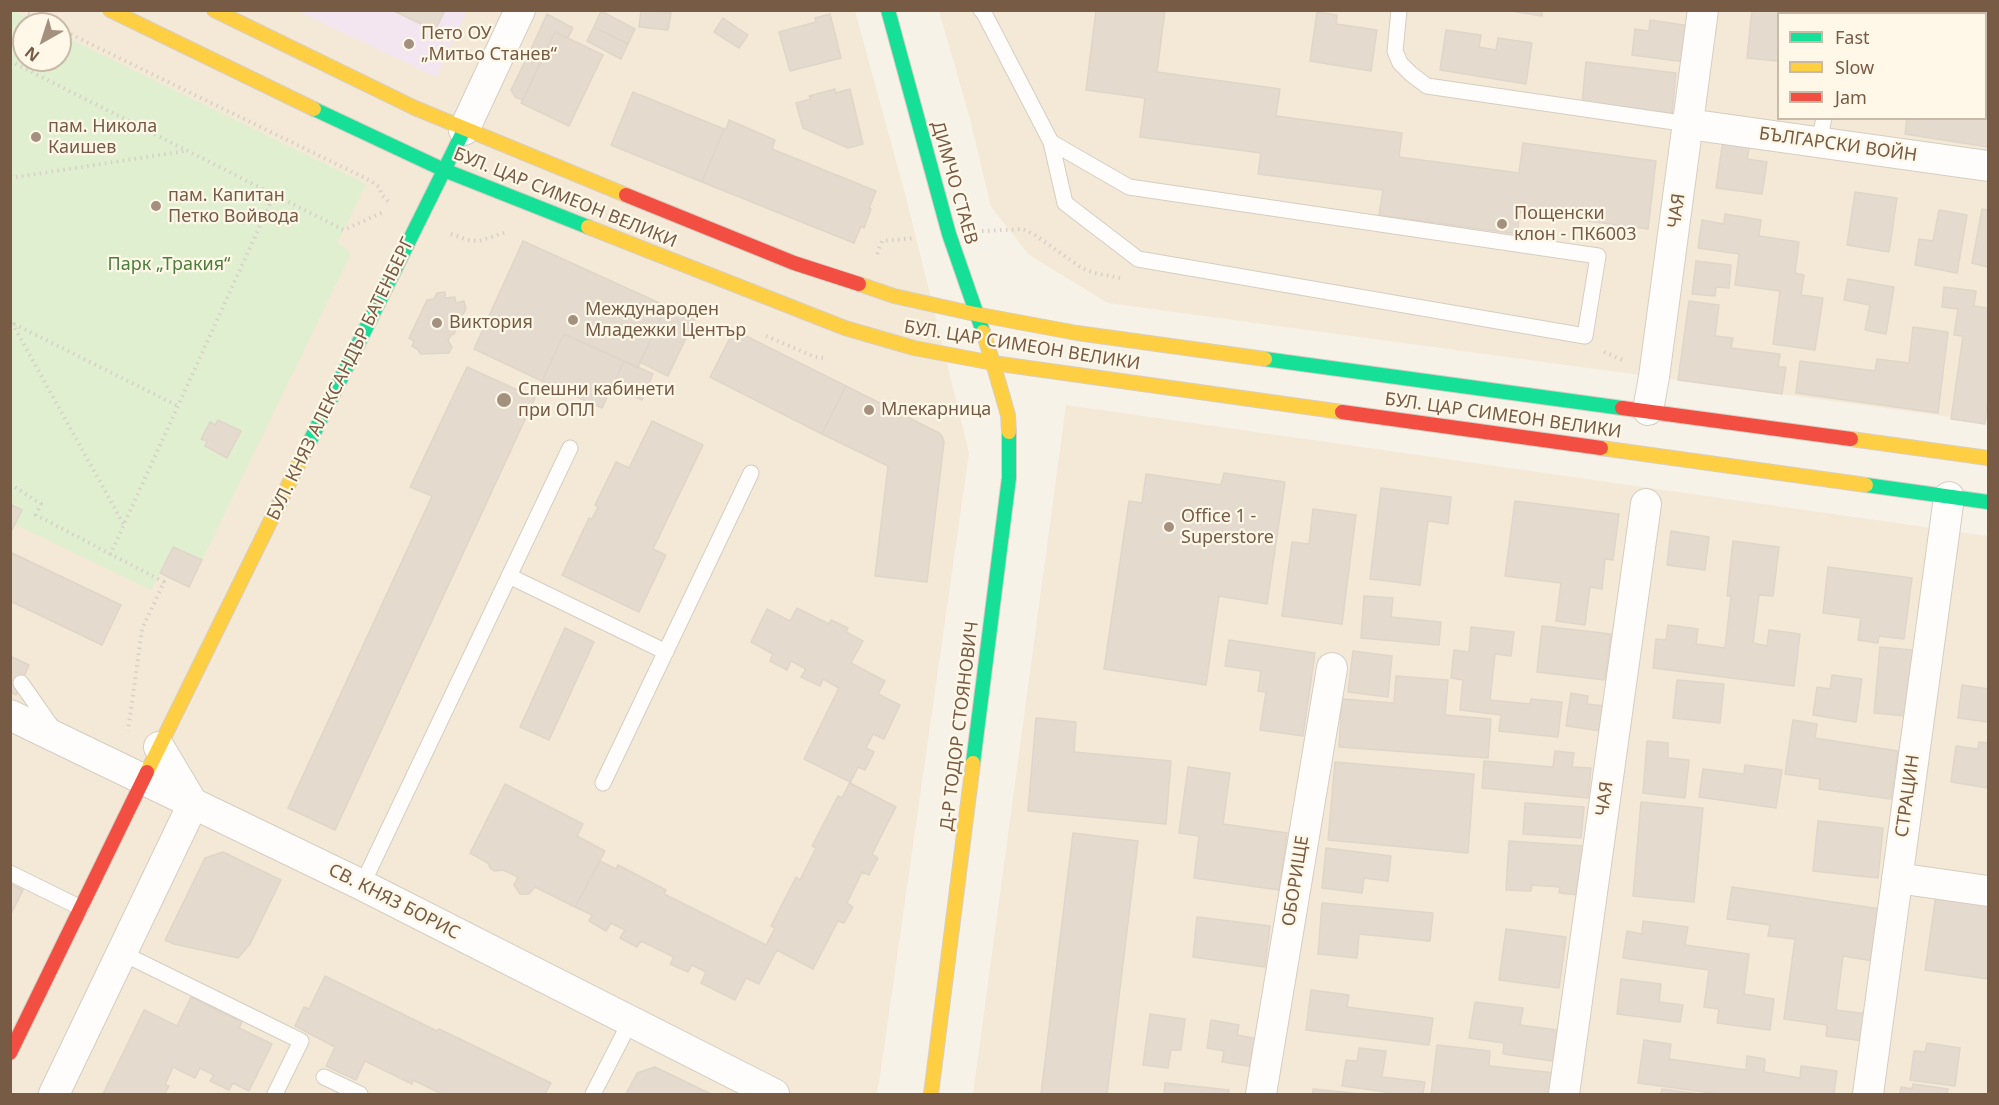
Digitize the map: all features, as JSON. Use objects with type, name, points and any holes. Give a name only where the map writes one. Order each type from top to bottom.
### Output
[{"type":"street","name":"БУЛ. ЦАР СИМЕОН ВЕЛИКИ","points":[[110,10],[444,170],[845,328],[914,348],[993,363],[1989,502]]},
{"type":"street","name":"БУЛ. ЦАР СИМЕОН ВЕЛИКИ","points":[[214,10],[464,130],[794,263],[894,296],[1077,333],[1989,458]]},
{"type":"street","name":"БУЛ. КНЯЗ АЛЕКСАНДЪР БАТЕНБЕРГ","points":[[10,1053],[464,130],[520,10]]},
{"type":"street","name":"ДИМЧО СТАЕВ","points":[[888,10],[949,234],[993,363]]},
{"type":"street","name":"ЧАЯ","points":[[1648,411],[1703,10]]},
{"type":"street","name":"БЪЛГАРСКИ ВОЙН","points":[[1688,124],[1822,130],[1989,166]]},
{"type":"street","name":"Д-Р ТОДОР СТОЯНОВИЧ","points":[[931,1095],[1009,478],[1008,415],[993,363]]},
{"type":"street","name":"СТРАЦИН","points":[[1868,1095],[1949,497]]},
{"type":"street","name":"ЧАЯ","points":[[1564,1095],[1646,504]]},
{"type":"street","name":"ОБОРИЩЕ","points":[[1261,1095],[1332,668]]},
{"type":"street","name":"СВ. КНЯЗ БОРИС","points":[[10,715],[362,885],[774,1095]]},
{"type":"street","points":[[54,1095],[193,804],[159,747]]},
{"type":"street","points":[[1897,878],[1989,891]]},
{"type":"lane","points":[[1399,10],[1395,51],[1400,63],[1427,86],[1688,124]]},
{"type":"lane","points":[[983,11],[1051,142],[1065,203],[1138,259],[1585,336],[1598,256],[1129,187],[1051,142]]},
{"type":"lane","points":[[362,885],[570,448]]},
{"type":"lane","points":[[603,783],[751,473]]},
{"type":"lane","points":[[509,576],[666,652]]},
{"type":"lane","points":[[21,683],[61,740]]},
{"type":"lane","points":[[10,873],[81,908]]},
{"type":"lane","points":[[122,953],[301,1041],[275,1095]]},
{"type":"lane","points":[[593,1095],[630,1022]]},
{"type":"lane","points":[[324,1077],[360,1095]]},
{"type":"path","points":[[10,61],[344,230],[394,207]]},
{"type":"path","points":[[10,178],[186,151]]},
{"type":"path","points":[[110,555],[274,195]]},
{"type":"path","points":[[11,322],[178,406]]},
{"type":"path","points":[[11,322],[124,525]]},
{"type":"path","points":[[10,484],[41,504],[36,515],[164,582],[142,630],[127,730],[143,779]]},
{"type":"shaded area","points":[[10,11],[855,11],[907,201],[969,453],[876,1094],[11,1094]]},
{"type":"shaded area","name":"Пето ОУ „Митьо Станев“","points":[[298,11],[467,11],[436,77]]},
{"type":"shaded area","points":[[939,11],[1988,11],[1988,422],[1108,303],[1029,255],[991,207],[970,119]]},
{"type":"shaded area","points":[[1066,405],[1988,536],[1988,1094],[973,1094]]},
{"type":"green space","name":"Парк „Тракия“","points":[[12,10],[16,12],[12,12],[12,72],[72,72],[72,40],[366,184],[337,243],[346,248],[350,255],[202,560],[173,547],[151,590],[15,524],[22,510],[11,504]]},
{"type":"building","points":[[392,10],[445,10],[435,31]]},
{"type":"building","points":[[641,10],[671,13],[668,30],[639,27]]},
{"type":"building","points":[[1096,10],[1165,10],[1157,72],[1280,89],[1276,116],[1402,133],[1399,157],[1519,173],[1523,143],[1656,161],[1648,229],[1520,212],[1517,234],[1379,215],[1383,190],[1258,174],[1261,153],[1140,137],[1145,98],[1086,90]]},
{"type":"building","points":[[1505,10],[1542,10],[1542,16]]},
{"type":"building","points":[[1752,10],[1808,10],[1808,12],[1777,12],[1777,61],[1747,58]]},
{"type":"building","points":[[1988,10],[1988,17],[1987,12],[1956,11]]},
{"type":"building","points":[[601,11],[635,29],[628,44],[594,27]]},
{"type":"building","points":[[1317,12],[1337,15],[1336,24],[1377,30],[1371,71],[1310,61]]},
{"type":"building","points":[[547,14],[573,28],[568,38],[555,32],[544,55],[531,49]]},
{"type":"building","points":[[830,14],[841,58],[790,71],[779,32],[816,22],[815,18]]},
{"type":"building","points":[[723,18],[748,35],[739,48],[714,32]]},
{"type":"building","points":[[1650,20],[1690,26],[1685,62],[1632,55],[1635,29],[1649,31]]},
{"type":"building","points":[[594,27],[628,44],[621,59],[587,41]]},
{"type":"building","points":[[1446,30],[1481,35],[1479,47],[1496,50],[1498,38],[1532,43],[1526,84],[1440,70]]},
{"type":"building","points":[[555,32],[603,55],[569,126],[521,103]]},
{"type":"building","points":[[531,49],[544,55],[523,100],[515,97],[511,90]]},
{"type":"building","points":[[1586,62],[1676,73],[1672,113],[1582,103]]},
{"type":"building","points":[[835,89],[835,93],[850,89],[863,144],[848,148],[803,128],[796,103],[811,99],[809,96]]},
{"type":"building","points":[[1988,90],[1988,147],[1905,134],[1907,120],[1987,120]]},
{"type":"building","points":[[633,92],[724,129],[702,182],[611,145]]},
{"type":"building","points":[[729,120],[775,140],[772,149],[876,191],[864,228],[861,226],[854,243],[702,182]]},
{"type":"building","points":[[1723,140],[1750,144],[1747,159],[1767,162],[1762,194],[1716,188]]},
{"type":"building","points":[[1855,192],[1897,198],[1889,252],[1847,245]]},
{"type":"building","points":[[1982,209],[1988,210],[1988,267],[1972,263]]},
{"type":"building","points":[[1939,210],[1967,215],[1957,273],[1915,265],[1919,239],[1933,241]]},
{"type":"building","points":[[1725,214],[1761,220],[1759,236],[1799,242],[1795,273],[1804,275],[1801,295],[1823,298],[1815,350],[1773,344],[1780,291],[1735,285],[1739,254],[1698,248],[1702,220],[1724,224]]},
{"type":"building","name":"Международен Младежки Център","points":[[523,241],[666,306],[638,368],[564,334],[542,381],[474,349]]},
{"type":"building","points":[[1696,261],[1731,265],[1729,288],[1716,287],[1715,296],[1692,294]]},
{"type":"building","points":[[1848,279],[1894,287],[1886,334],[1865,330],[1870,305],[1844,300]]},
{"type":"building","points":[[1944,287],[1976,291],[1974,306],[1988,308],[1988,398],[1985,424],[1951,419],[1963,336],[1954,335],[1958,309],[1942,307]]},
{"type":"building","name":"Виктория","points":[[445,292],[445,298],[455,297],[456,303],[464,301],[466,309],[448,341],[452,347],[449,353],[421,354],[412,346],[414,341],[409,338],[427,300],[434,299],[437,293]]},
{"type":"building","points":[[1689,301],[1719,305],[1715,336],[1733,338],[1731,348],[1780,354],[1778,367],[1786,367],[1782,394],[1678,380]]},
{"type":"building","points":[[668,304],[696,317],[668,376],[640,362]]},
{"type":"building","points":[[1913,327],[1948,332],[1938,413],[1796,393],[1800,361],[1875,371],[1877,359],[1909,363]]},
{"type":"building","points":[[734,330],[846,386],[822,434],[710,377]]},
{"type":"building","points":[[564,334],[624,361],[602,408],[542,381]]},
{"type":"building","points":[[624,361],[653,374],[642,400],[612,387]]},
{"type":"building","points":[[467,367],[535,398],[335,830],[288,808],[432,496],[410,487]]},
{"type":"building","points":[[846,386],[942,436],[944,442],[927,582],[875,576],[888,466],[822,434]]},
{"type":"building","points":[[218,420],[241,431],[227,458],[205,446],[207,441],[201,439],[210,422],[215,425]]},
{"type":"building","points":[[652,421],[703,445],[653,549],[666,555],[639,612],[562,575],[589,518],[592,519],[598,507],[595,505],[616,462],[629,468]]},
{"type":"building","points":[[1224,473],[1285,482],[1267,604],[1219,596],[1206,685],[1104,669],[1129,501],[1142,503],[1146,474],[1221,485]]},
{"type":"building","points":[[1381,488],[1451,497],[1448,524],[1428,521],[1420,585],[1370,579]]},
{"type":"building","points":[[1515,501],[1619,514],[1613,560],[1605,559],[1602,589],[1590,587],[1585,625],[1556,621],[1561,583],[1505,576]]},
{"type":"building","points":[[10,504],[22,510],[10,534]]},
{"type":"building","points":[[1313,509],[1356,515],[1342,624],[1282,616],[1292,542],[1309,544]]},
{"type":"building","points":[[1671,531],[1709,537],[1705,570],[1667,565]]},
{"type":"building","points":[[1733,541],[1779,547],[1773,596],[1759,595],[1753,643],[1767,646],[1769,630],[1800,634],[1794,686],[1653,668],[1656,639],[1666,640],[1668,625],[1698,629],[1696,644],[1725,648],[1731,596],[1727,596]]},
{"type":"building","points":[[173,547],[202,560],[189,587],[160,573]]},
{"type":"building","points":[[10,552],[121,605],[102,645],[10,601]]},
{"type":"building","points":[[1828,567],[1912,578],[1904,639],[1879,636],[1878,643],[1858,640],[1861,618],[1823,613]]},
{"type":"building","points":[[1364,596],[1393,598],[1391,617],[1441,622],[1439,645],[1361,638]]},
{"type":"building","points":[[797,608],[829,624],[831,620],[848,628],[846,632],[863,641],[851,663],[885,681],[878,694],[900,705],[884,739],[873,734],[866,748],[874,752],[865,770],[858,767],[850,783],[896,807],[872,854],[878,858],[869,875],[862,872],[847,903],[853,907],[844,923],[838,921],[813,969],[777,950],[759,984],[746,978],[735,1000],[701,983],[706,972],[692,965],[688,972],[670,964],[674,957],[641,941],[637,947],[620,938],[625,930],[611,923],[606,931],[589,921],[592,915],[575,907],[600,861],[616,869],[618,865],[666,890],[664,894],[766,945],[775,928],[771,926],[796,877],[800,880],[816,848],[812,846],[838,796],[842,798],[850,782],[804,759],[839,688],[823,679],[820,686],[801,677],[806,669],[791,661],[787,670],[770,661],[773,654],[751,642],[767,609],[790,621]]},
{"type":"building","points":[[1542,626],[1611,634],[1605,680],[1537,672]]},
{"type":"building","points":[[1471,627],[1514,632],[1511,656],[1495,654],[1490,700],[1530,704],[1531,699],[1562,702],[1558,737],[1499,731],[1501,715],[1460,710],[1463,680],[1451,678],[1454,650],[1469,652]]},
{"type":"building","points":[[565,628],[594,642],[549,740],[520,727]]},
{"type":"building","points":[[1229,640],[1315,653],[1303,736],[1260,730],[1266,692],[1258,691],[1261,671],[1225,666]]},
{"type":"building","points":[[1880,647],[1923,651],[1917,717],[1874,713]]},
{"type":"building","points":[[1353,651],[1392,656],[1388,697],[1348,692]]},
{"type":"building","points":[[10,656],[29,665],[16,695],[10,692]]},
{"type":"building","points":[[1832,675],[1862,679],[1856,722],[1813,715],[1817,687],[1830,689]]},
{"type":"building","points":[[1396,676],[1448,680],[1445,715],[1491,719],[1488,758],[1339,747],[1342,699],[1394,703]]},
{"type":"building","points":[[1677,680],[1724,684],[1720,723],[1673,718]]},
{"type":"building","points":[[1962,685],[1988,689],[1988,722],[1958,718]]},
{"type":"building","points":[[1571,693],[1588,696],[1587,704],[1605,706],[1602,731],[1566,726]]},
{"type":"building","points":[[1036,718],[1076,722],[1074,752],[1171,761],[1166,824],[1028,811]]},
{"type":"building","points":[[1793,720],[1817,724],[1815,738],[1898,751],[1891,799],[1819,789],[1820,779],[1785,774]]},
{"type":"building","points":[[1647,741],[1668,743],[1668,758],[1689,760],[1685,798],[1643,793]]},
{"type":"building","points":[[1979,742],[1988,743],[1988,788],[1951,782],[1956,746],[1978,749]]},
{"type":"building","points":[[1555,751],[1574,753],[1572,767],[1591,768],[1588,798],[1482,788],[1484,761],[1553,767]]},
{"type":"building","points":[[1335,762],[1474,774],[1468,853],[1328,840]]},
{"type":"building","points":[[1745,765],[1782,770],[1776,808],[1699,797],[1703,769],[1744,774]]},
{"type":"building","points":[[1188,767],[1230,773],[1223,824],[1287,833],[1279,890],[1194,878],[1199,836],[1179,833]]},
{"type":"building","points":[[505,784],[583,824],[577,836],[605,851],[575,907],[535,887],[529,894],[520,894],[514,885],[518,877],[503,870],[494,871],[488,863],[470,853]]},
{"type":"building","points":[[1641,802],[1703,808],[1694,902],[1633,896]]},
{"type":"building","points":[[1525,803],[1584,807],[1581,838],[1523,834]]},
{"type":"building","points":[[1818,821],[1883,828],[1878,878],[1813,871]]},
{"type":"building","points":[[1073,833],[1138,841],[1107,1094],[1041,1094]]},
{"type":"building","points":[[1509,841],[1583,846],[1580,895],[1559,893],[1560,887],[1532,885],[1531,891],[1506,890]]},
{"type":"building","points":[[1326,848],[1391,856],[1388,881],[1364,878],[1362,893],[1322,888]]},
{"type":"building","points":[[223,852],[281,880],[250,944],[238,958],[165,940],[205,858]]},
{"type":"building","points":[[10,884],[23,890],[10,916]]},
{"type":"building","points":[[1732,887],[1881,909],[1873,961],[1843,956],[1836,1010],[1868,1014],[1864,1041],[1826,1036],[1827,1025],[1784,1019],[1795,939],[1768,936],[1770,925],[1727,919]]},
{"type":"building","points":[[1936,895],[1988,903],[1988,979],[1925,970]]},
{"type":"building","points":[[1322,903],[1433,913],[1430,941],[1359,934],[1357,958],[1318,954]]},
{"type":"building","points":[[1197,917],[1270,926],[1265,967],[1193,957]]},
{"type":"building","points":[[1643,921],[1688,927],[1685,945],[1749,954],[1744,994],[1774,999],[1770,1030],[1717,1023],[1719,1009],[1704,1007],[1709,970],[1623,958],[1627,931],[1642,934]]},
{"type":"building","points":[[1506,929],[1566,937],[1559,988],[1499,980]]},
{"type":"building","points":[[325,976],[551,1083],[545,1094],[442,1094],[413,1080],[412,1084],[365,1061],[356,1080],[326,1066],[335,1047],[295,1026],[304,1007],[309,1009]]},
{"type":"building","points":[[1621,979],[1661,984],[1659,1002],[1683,1005],[1680,1022],[1617,1014]]},
{"type":"building","points":[[1311,990],[1349,995],[1347,1007],[1433,1018],[1429,1045],[1306,1030]]},
{"type":"building","points":[[191,997],[242,1022],[239,1028],[272,1044],[249,1091],[233,1083],[229,1090],[210,1081],[214,1075],[200,1068],[195,1078],[173,1067],[165,1085],[169,1086],[165,1094],[103,1094],[144,1010],[177,1026]]},
{"type":"building","points":[[1475,1002],[1523,1008],[1520,1025],[1557,1030],[1553,1061],[1503,1054],[1504,1043],[1469,1038]]},
{"type":"building","points":[[1150,1014],[1185,1019],[1181,1050],[1171,1050],[1168,1068],[1143,1065]]},
{"type":"building","points":[[1211,1020],[1239,1025],[1237,1035],[1259,1039],[1255,1067],[1222,1062],[1224,1051],[1207,1048]]},
{"type":"building","points":[[1644,1040],[1671,1044],[1669,1059],[1746,1070],[1747,1056],[1765,1059],[1764,1072],[1800,1078],[1801,1066],[1837,1071],[1834,1094],[1719,1094],[1638,1083]]},
{"type":"building","points":[[1927,1043],[1960,1048],[1955,1086],[1910,1080],[1914,1051],[1925,1052]]},
{"type":"building","points":[[1437,1045],[1490,1051],[1489,1066],[1556,1073],[1554,1094],[1431,1094]]},
{"type":"building","points":[[1359,1048],[1386,1051],[1382,1077],[1425,1082],[1423,1094],[1386,1094],[1387,1092],[1342,1086],[1346,1060],[1357,1061]]},
{"type":"building","points":[[655,1067],[711,1094],[626,1094],[637,1073]]},
{"type":"building","points":[[1165,1083],[1229,1090],[1228,1094],[1164,1094]]},
{"type":"building","points":[[1913,1084],[1948,1089],[1947,1094],[1900,1094],[1901,1087],[1912,1089]]},
{"type":"building","points":[[1313,1089],[1362,1094],[1313,1094]]},
{"type":"building","points":[[1662,1089],[1700,1094],[1661,1094]]},
{"type":"traffic: fast","points":[[888,10],[949,234],[983,332]]},
{"type":"traffic: fast","points":[[314,109],[444,170],[588,227]]},
{"type":"traffic: fast","points":[[307,447],[464,130]]},
{"type":"traffic: fast","points":[[1265,359],[1622,408]]},
{"type":"traffic: fast","points":[[973,763],[1009,478],[1009,432]]},
{"type":"traffic: fast","points":[[1866,485],[1988,502]]},
{"type":"traffic: slow","points":[[110,10],[314,109]]},
{"type":"traffic: slow","points":[[214,10],[415,108],[626,195]]},
{"type":"traffic: slow","points":[[588,227],[845,328],[914,348],[993,363],[1008,415],[1009,432]]},
{"type":"traffic: slow","points":[[859,284],[894,296],[975,314]]},
{"type":"traffic: slow","points":[[975,314],[1077,333],[1265,359]]},
{"type":"traffic: slow","points":[[983,332],[993,363],[1342,412]]},
{"type":"traffic: slow","points":[[1851,439],[1988,458]]},
{"type":"traffic: slow","points":[[147,772],[307,447]]},
{"type":"traffic: slow","points":[[1601,448],[1866,485]]},
{"type":"traffic: slow","points":[[931,1094],[973,763]]},
{"type":"traffic: jam","points":[[626,195],[794,263],[859,284]]},
{"type":"traffic: jam","points":[[1622,408],[1851,439]]},
{"type":"traffic: jam","points":[[1342,412],[1601,448]]},
{"type":"traffic: jam","points":[[10,1053],[147,772]]},
{"type":"place","name":"Пето ОУ „Митьо Станев“","points":[[409,44]]},
{"type":"place","name":"пам. Никола Каишев","points":[[36,137]]},
{"type":"place","name":"пам. Капитан Петко Войвода","points":[[156,206]]},
{"type":"place","name":"Пощенски клон - ПК6003","points":[[1502,224]]},
{"type":"place","name":"Международен Младежки Център","points":[[573,320]]},
{"type":"place","name":"Виктория","points":[[437,323]]},
{"type":"place","name":"Спешни кабинети при ОПЛ","points":[[504,400]]},
{"type":"place","name":"Млекарница","points":[[869,410]]},
{"type":"place","name":"Office 1 - Superstore","points":[[1169,527]]}]
